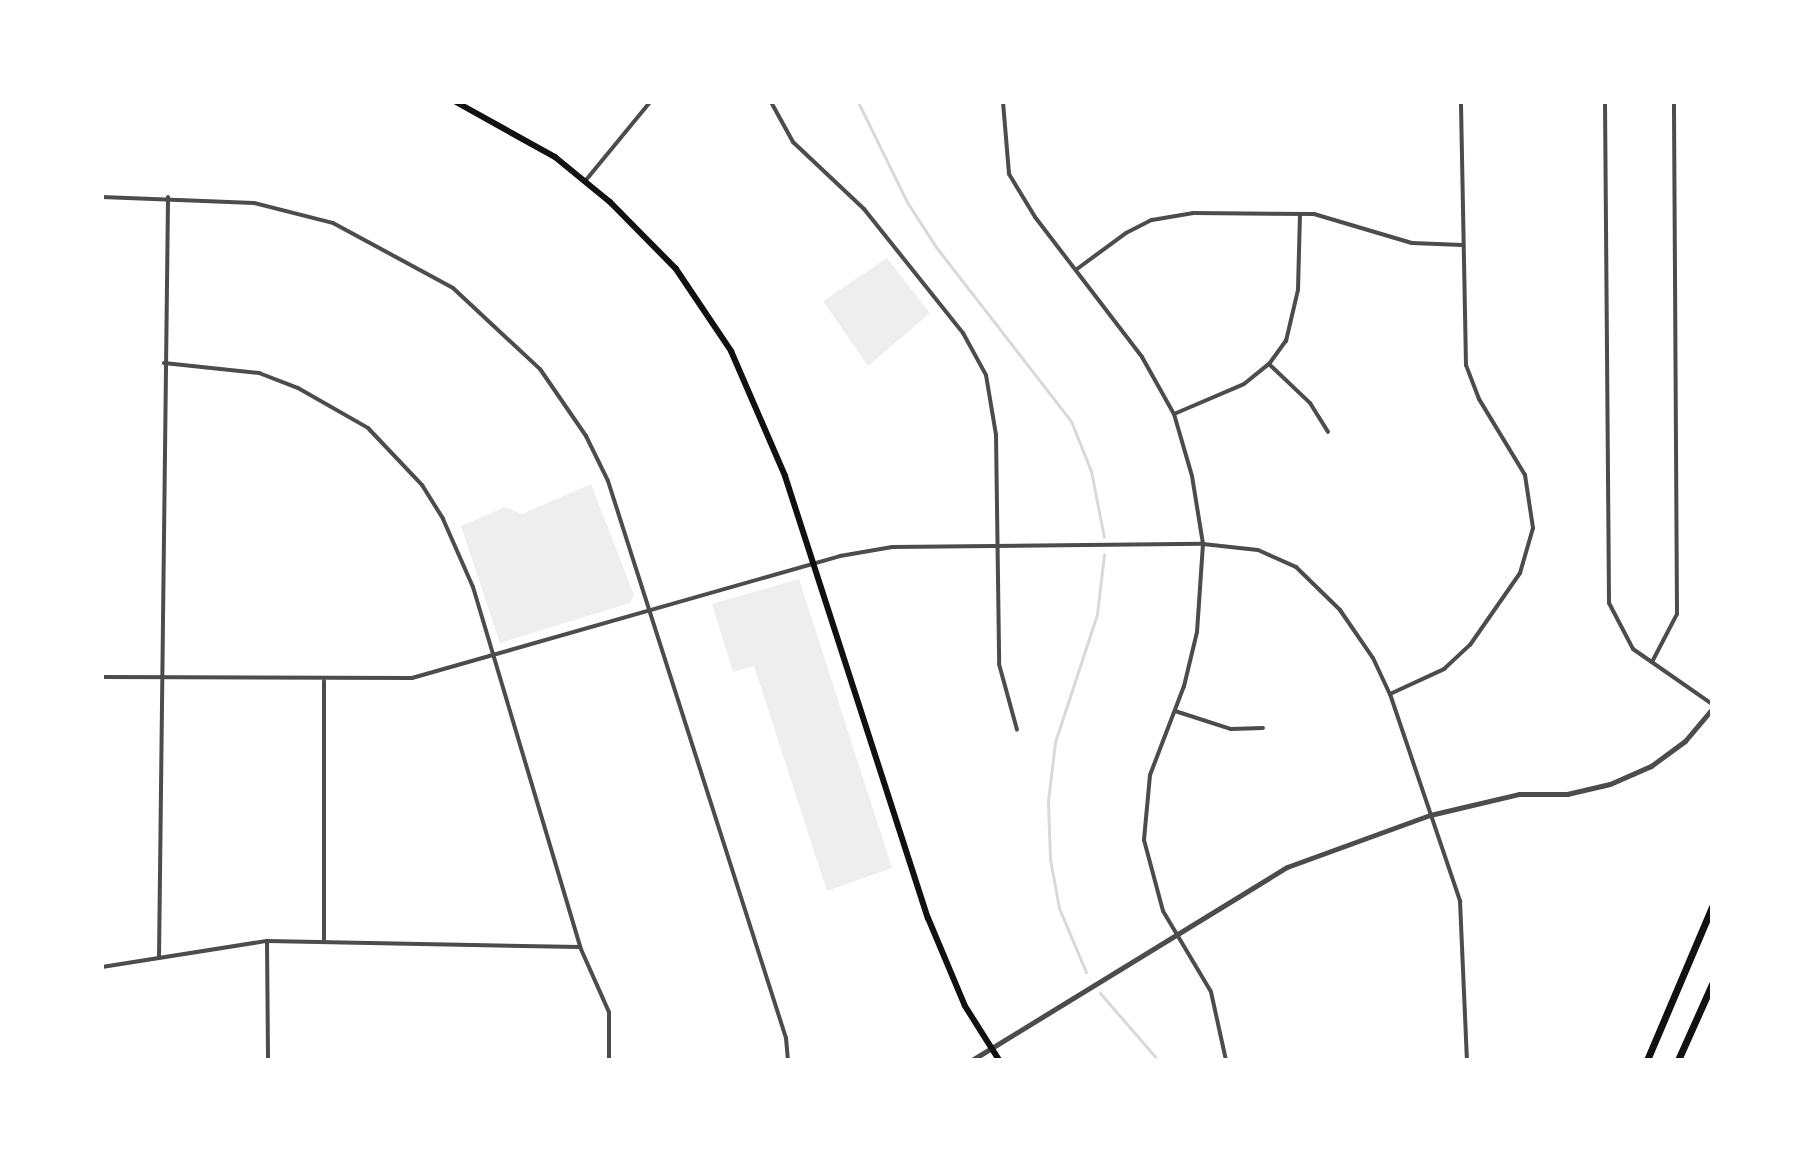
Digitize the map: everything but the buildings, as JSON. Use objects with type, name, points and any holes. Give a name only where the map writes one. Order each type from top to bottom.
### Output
[{"type":"highway","points":[[1647,1060],[1712,907]]},
{"type":"highway","points":[[1678,1060],[1712,984]]},
{"type":"main road","points":[[456,102],[499,123],[586,180],[676,269],[731,351],[765,422],[928,918],[965,1006],[999,1060]]},
{"type":"street","points":[[586,180],[650,102]]},
{"type":"street","points":[[771,102],[793,142],[864,209],[973,347],[994,416],[999,664],[1017,730]]},
{"type":"street","points":[[1003,102],[1009,174],[1035,217],[1142,357],[1174,414],[1192,476],[1203,544],[1197,632],[1175,711],[1150,775],[1143,821],[1149,874],[1175,931],[1211,992],[1226,1060]]},
{"type":"street","points":[[1390,694],[1419,683],[1458,657],[1507,595],[1530,547],[1533,507],[1525,475],[1479,399],[1466,365],[1461,102]]},
{"type":"street","points":[[972,1060],[1175,931],[1287,867],[1430,815],[1519,794],[1567,794],[1621,780],[1685,741],[1712,706],[1652,662],[1621,634],[1607,588],[1605,102]]},
{"type":"street","points":[[1652,662],[1677,614],[1674,102]]},
{"type":"street","points":[[102,197],[168,197],[254,203],[333,223],[424,269],[479,309],[540,369],[586,436],[608,481],[786,1038],[788,1060]]},
{"type":"street","points":[[159,958],[168,197]]},
{"type":"street","points":[[1077,269],[1126,233],[1172,215],[1300,213],[1412,243],[1462,245]]},
{"type":"street","points":[[1174,414],[1244,384],[1269,364],[1286,341],[1296,311],[1300,213]]},
{"type":"street","points":[[164,363],[259,373],[321,400],[368,428],[398,456],[443,519],[473,587],[580,947],[609,1012],[609,1060]]},
{"type":"street","points":[[1269,364],[1310,403],[1328,432]]},
{"type":"street","points":[[102,677],[324,681],[412,678],[813,564],[892,547],[1203,544],[1258,550],[1296,567],[1359,634],[1390,694],[1461,909],[1467,1060]]},
{"type":"street","points":[[324,681],[324,940]]},
{"type":"street","points":[[1175,711],[1231,729],[1263,728]]},
{"type":"street","points":[[102,967],[267,941],[580,947]]},
{"type":"street","points":[[267,941],[268,1060]]},
{"type":"shaded area","points":[[887,258],[930,313],[868,366],[823,301]]},
{"type":"shaded area","points":[[591,484],[634,595],[630,603],[500,643],[461,526],[505,507],[522,514]]},
{"type":"shaded area","points":[[799,579],[892,868],[827,891],[754,666],[733,672],[712,604]]},
{"type":"waterway","points":[[858,102],[907,202],[936,247],[1071,421],[1091,471],[1104,537]]},
{"type":"waterway","points":[[1086,972],[1059,908],[1050,859],[1048,801],[1055,742],[1097,614],[1104,554]]},
{"type":"waterway","points":[[1100,993],[1158,1060]]}]
